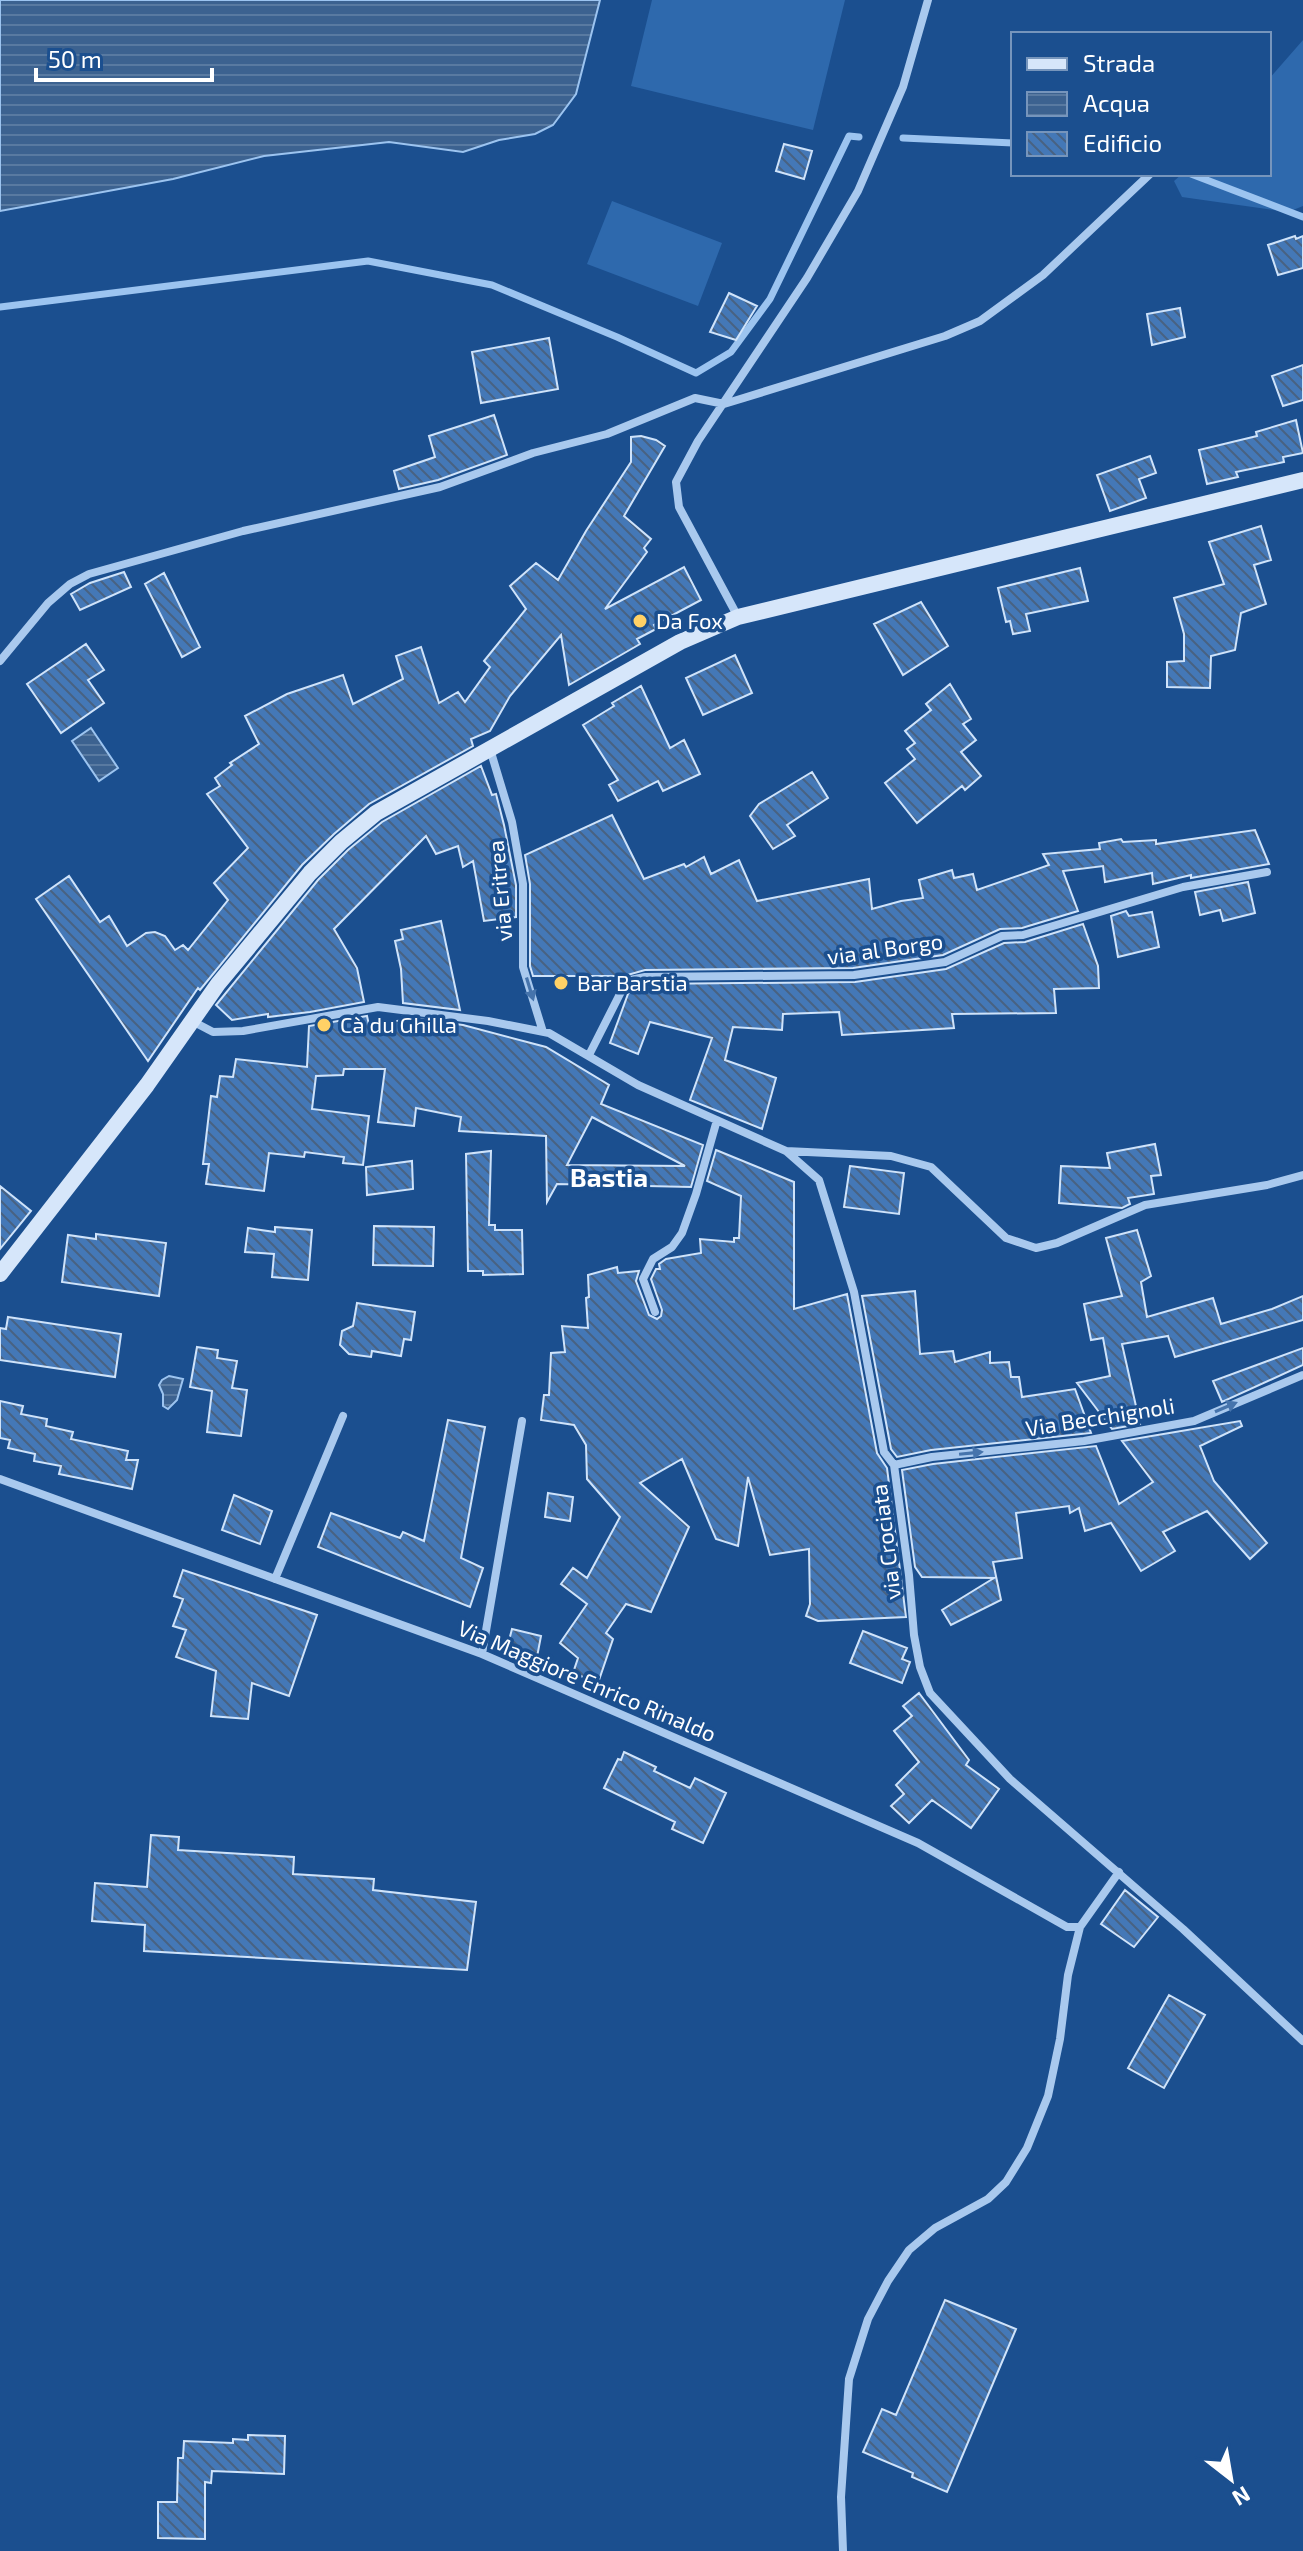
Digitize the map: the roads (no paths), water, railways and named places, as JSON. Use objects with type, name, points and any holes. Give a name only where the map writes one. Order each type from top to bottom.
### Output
[{"type":"main road","points":[[0,1274],[147,1085],[218,984],[292,895],[341,842],[376,813],[680,642],[738,617],[1303,480]]},
{"type":"street","points":[[738,617],[679,507],[676,482],[698,441],[807,278],[858,191],[903,87],[928,0]]},
{"type":"street","points":[[0,661],[48,603],[70,584],[101,570],[243,531],[440,487],[533,453],[607,434],[695,398],[724,404],[945,336],[980,321],[1043,275],[1148,176]]},
{"type":"street","name":"via Eritrea","points":[[490,748],[512,822],[523,884],[523,967],[543,1032]]},
{"type":"street","name":"via al Borgo","points":[[589,1055],[630,980],[645,977],[854,975],[945,962],[1002,936],[1023,935],[1183,887],[1267,872]]},
{"type":"street","points":[[192,1021],[213,1032],[243,1031],[378,1007],[488,1021],[543,1032],[638,1085],[786,1151],[891,1156],[931,1167],[1006,1238],[1036,1248],[1057,1243],[1145,1205],[1267,1185],[1303,1175]]},
{"type":"street","points":[[655,1312],[643,1279],[653,1259],[672,1247],[682,1233],[717,1120]]},
{"type":"street","name":"via Crociata","points":[[786,1151],[819,1180],[854,1292],[884,1452],[894,1465],[914,1635],[930,1693],[1010,1779],[1119,1872],[1303,2041]]},
{"type":"street","name":"Via Becchignoli","points":[[894,1465],[932,1457],[1084,1441],[1194,1421],[1303,1375]]},
{"type":"street","points":[[275,1579],[343,1416]]},
{"type":"street","points":[[482,1654],[522,1421]]},
{"type":"street","name":"Via Maggiore Enrico Rinaldo","points":[[0,1479],[482,1654],[918,1843],[1067,1927],[1080,1927]]},
{"type":"street","points":[[843,2551],[841,2497],[849,2379],[868,2319],[909,2250],[935,2228],[988,2199],[1006,2182],[1027,2148],[1048,2096],[1060,2039],[1068,1975],[1080,1927],[1119,1872]]},
{"type":"water","points":[[0,0],[600,0],[576,94],[553,125],[535,134],[499,140],[463,152],[389,142],[264,156],[173,179],[0,211]]},
{"type":"water","points":[[91,728],[118,768],[99,781],[72,741]]},
{"type":"water","points":[[169,1376],[183,1379],[177,1400],[168,1409],[163,1406],[159,1385]]},
{"type":"waterway","points":[[0,307],[368,261],[492,285],[696,373],[731,352],[770,299],[849,136],[859,137]]},
{"type":"waterway","points":[[903,138],[1011,143]]},
{"type":"waterway","points":[[1196,176],[1303,217]]},
{"type":"place","name":"Da Fox","points":[[640,621]]},
{"type":"place","name":"Bar Barstia","points":[[561,983]]},
{"type":"place","name":"Cà du Ghilla","points":[[324,1025]]},
{"type":"district","name":"Bastia","points":[[609,1178]]}]
